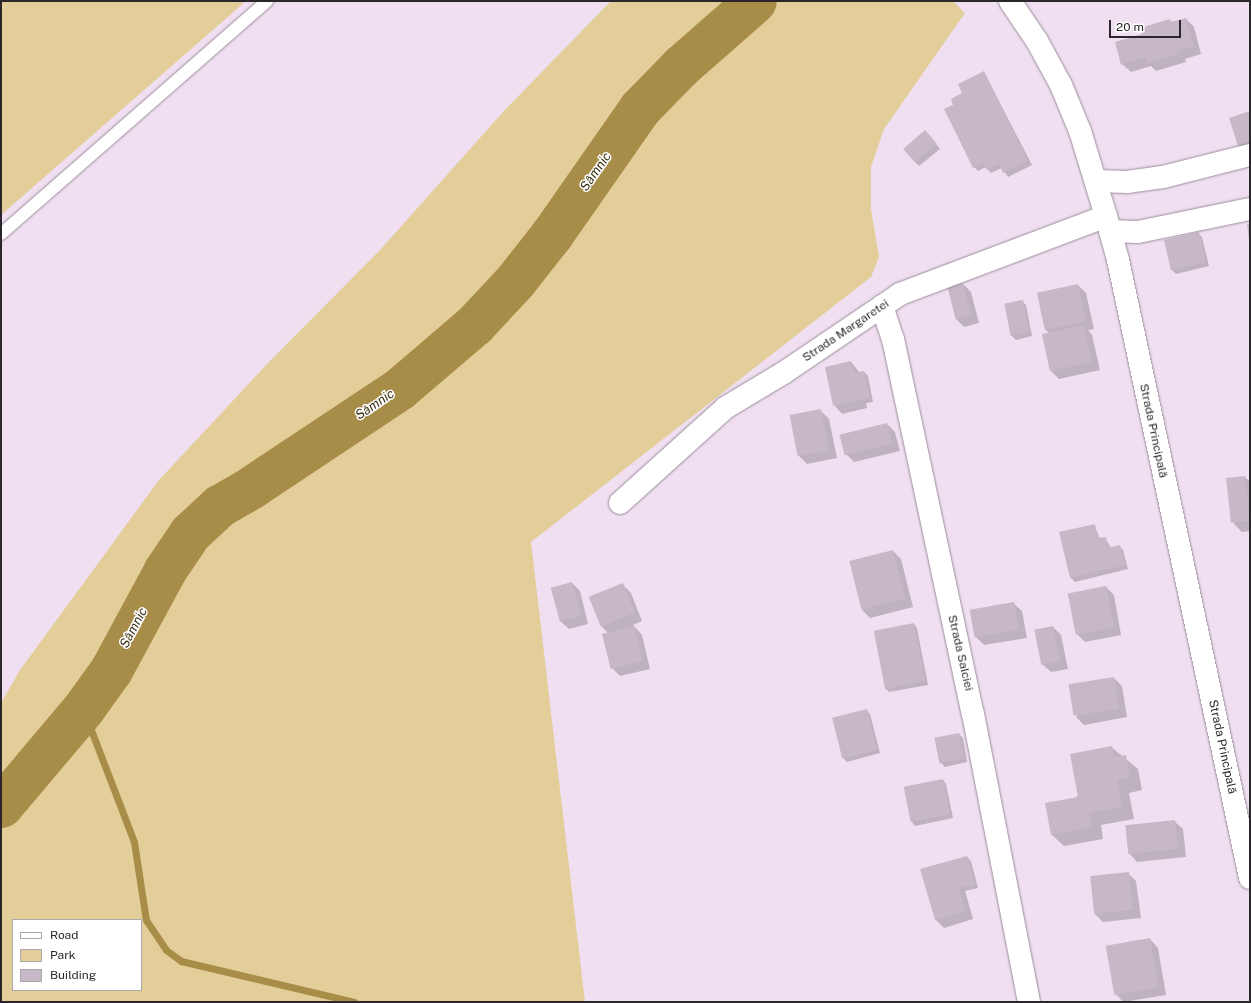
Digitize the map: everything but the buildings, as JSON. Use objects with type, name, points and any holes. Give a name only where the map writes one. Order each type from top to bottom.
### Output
[{"type":"street","name":"Strada Principală","points":[[1010,1],[1037,40],[1061,85],[1080,131],[1108,223],[1250,878]]},
{"type":"street","points":[[1096,181],[1127,182],[1162,177],[1250,155]]},
{"type":"street","points":[[1108,223],[1138,232],[1250,209]]},
{"type":"street","name":"Strada Margaretei","points":[[620,503],[725,408],[791,368],[900,294],[956,271],[1108,223]]},
{"type":"street","name":"Strada Salciei","points":[[882,306],[893,340],[973,714],[1029,1002]]},
{"type":"lane","points":[[1,234],[267,1]]},
{"type":"green space","points":[[1,1],[246,1],[1,215]]},
{"type":"green space","points":[[611,1],[953,1],[965,13],[884,129],[871,167],[871,209],[879,257],[871,277],[531,542],[585,1002],[1,1002],[1,703],[20,670],[159,480],[269,362],[381,249],[503,112]]},
{"type":"waterway","name":"Sâmnic","points":[[1,806],[83,709],[111,670],[165,570],[190,533],[219,506],[253,486],[399,389],[474,325],[515,281],[552,234],[640,108],[681,66],[755,1]]},
{"type":"waterway","points":[[83,709],[134,842],[146,920],[166,950],[181,961],[354,1002]]}]
